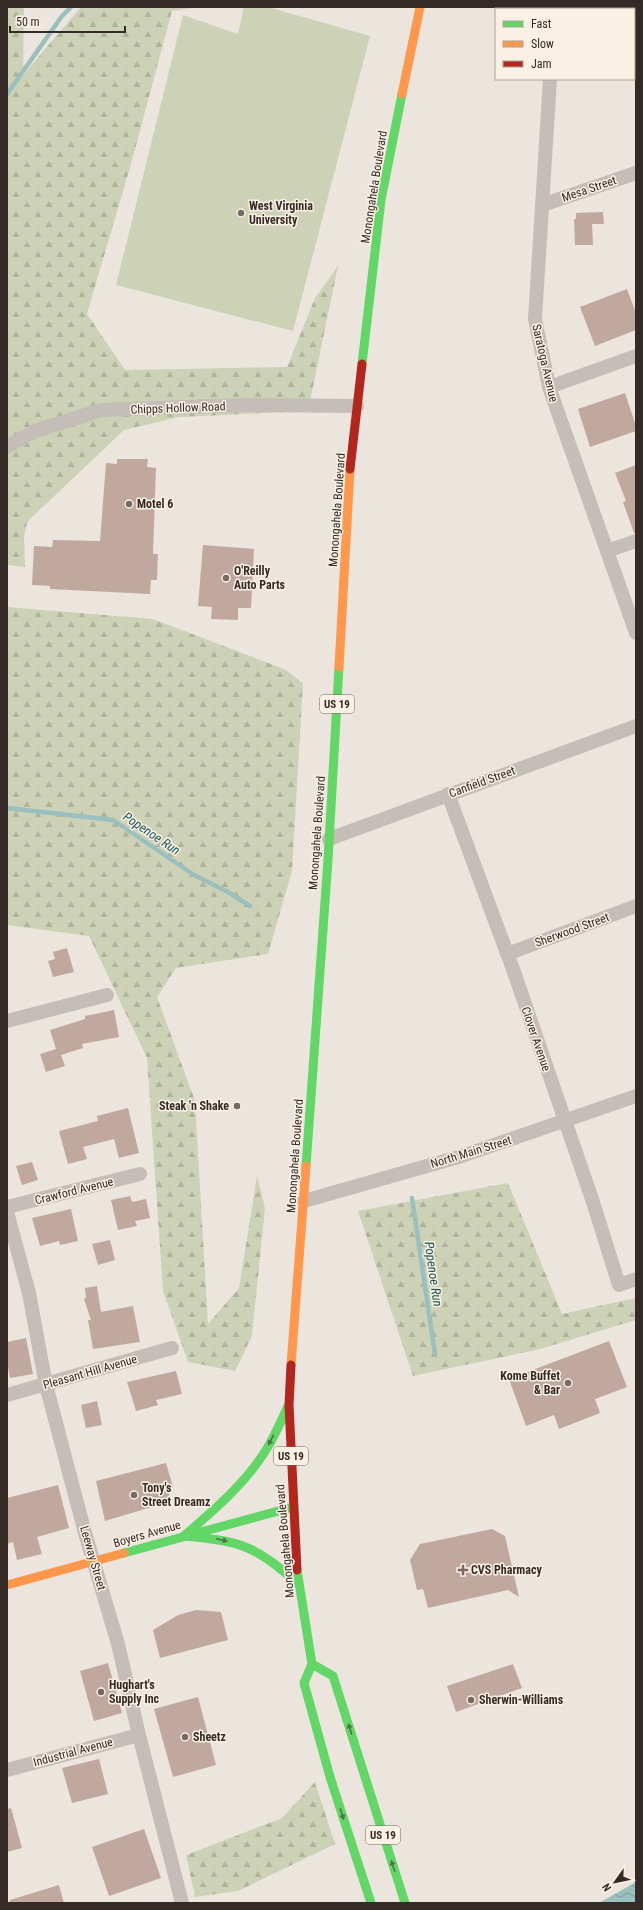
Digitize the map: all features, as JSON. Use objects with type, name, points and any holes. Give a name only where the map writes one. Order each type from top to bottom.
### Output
[{"type":"main road","name":"Monongahela Boulevard","points":[[312,1664],[299,1585],[293,1507],[289,1405],[291,1358],[304,1201],[329,839],[350,474],[381,200],[420,7]]},
{"type":"main road","points":[[184,1536],[207,1516],[247,1476],[266,1449],[289,1405]]},
{"type":"main road","name":"Boyers Avenue","points":[[7,1585],[293,1507]]},
{"type":"main road","points":[[184,1536],[216,1538],[253,1549],[274,1563],[299,1585]]},
{"type":"main road","name":"US 19","points":[[371,1903],[330,1777],[304,1682],[312,1664],[333,1676],[405,1903]]},
{"type":"street","name":"Saratoga Avenue","points":[[550,80],[535,319],[548,387],[636,633]]},
{"type":"street","name":"Mesa Street","points":[[542,205],[636,173]]},
{"type":"street","points":[[548,387],[636,356]]},
{"type":"street","name":"Chipps Hollow Road","points":[[7,448],[35,431],[101,410],[243,405],[357,406]]},
{"type":"street","points":[[607,551],[636,541]]},
{"type":"street","name":"Canfield Street","points":[[329,839],[636,726]]},
{"type":"street","name":"Clover Avenue","points":[[448,794],[507,954],[593,1202],[619,1286],[636,1279]]},
{"type":"street","name":"Sherwood Street","points":[[507,954],[636,906]]},
{"type":"street","points":[[7,1021],[107,995]]},
{"type":"street","name":"North Main Street","points":[[304,1201],[462,1156],[565,1122],[636,1096]]},
{"type":"street","name":"Crawford Avenue","points":[[7,1207],[140,1174]]},
{"type":"street","name":"Leeway Street","points":[[7,1212],[29,1293],[46,1385],[118,1644],[139,1735],[182,1903]]},
{"type":"street","name":"Pleasant Hill Avenue","points":[[7,1395],[172,1348]]},
{"type":"street","name":"Industrial Avenue","points":[[7,1770],[139,1735]]},
{"type":"green space","points":[[7,7],[24,7],[23,75],[81,7],[200,7],[172,11],[131,164],[87,314],[125,370],[287,367],[315,298],[338,266],[308,411],[179,417],[124,430],[27,522],[24,537],[25,567],[8,565],[7,572]]},
{"type":"green space","name":"West Virginia University","points":[[244,7],[268,7],[370,36],[293,331],[116,285],[183,15],[238,34]]},
{"type":"green space","points":[[7,607],[153,619],[284,669],[303,683],[292,871],[268,954],[176,968],[157,997],[195,1101],[208,1324],[239,1288],[257,1176],[265,1208],[252,1336],[235,1371],[188,1362],[163,1291],[147,1058],[89,936],[7,925]]},
{"type":"green space","points":[[508,1183],[562,1314],[636,1298],[636,1320],[540,1349],[413,1376],[358,1211]]},
{"type":"green space","points":[[315,1782],[335,1844],[238,1891],[195,1897],[186,1855],[282,1818]]},
{"type":"water","points":[[636,1882],[636,1903],[599,1903]]},
{"type":"building","points":[[603,212],[604,224],[592,224],[593,245],[575,245],[574,219],[576,219],[576,213]]},
{"type":"building","points":[[627,289],[636,313],[636,330],[595,346],[580,307]]},
{"type":"building","points":[[625,393],[636,426],[636,431],[590,447],[578,409]]},
{"type":"building","name":"Motel 6","points":[[117,459],[148,459],[147,467],[156,468],[153,554],[158,554],[157,580],[151,580],[150,594],[50,589],[50,586],[32,585],[34,546],[52,547],[53,540],[100,541],[106,463],[117,464]]},
{"type":"building","points":[[636,465],[636,533],[634,533],[623,502],[626,501],[615,473]]},
{"type":"building","name":"O'Reilly Auto Parts","points":[[203,545],[254,549],[251,608],[238,608],[238,620],[211,619],[212,607],[198,606]]},
{"type":"building","points":[[67,948],[74,972],[53,977],[48,961],[55,959],[53,952]]},
{"type":"building","points":[[114,1010],[119,1037],[82,1044],[83,1048],[61,1055],[65,1066],[46,1072],[40,1054],[56,1049],[50,1030],[85,1019],[85,1016]]},
{"type":"building","points":[[128,1108],[139,1153],[119,1158],[114,1139],[83,1147],[87,1159],[68,1164],[59,1131],[98,1121],[97,1116]]},
{"type":"building","points":[[32,1162],[38,1180],[22,1185],[16,1166]]},
{"type":"building","points":[[130,1196],[132,1202],[146,1199],[150,1218],[135,1221],[137,1226],[118,1230],[111,1200]]},
{"type":"building","points":[[71,1209],[78,1241],[60,1245],[59,1241],[40,1246],[32,1218]]},
{"type":"building","points":[[110,1240],[115,1260],[98,1265],[92,1244]]},
{"type":"building","points":[[97,1286],[101,1312],[133,1306],[140,1342],[93,1349],[88,1320],[91,1320],[84,1299],[86,1298],[85,1288]]},
{"type":"building","points":[[26,1338],[33,1374],[10,1378],[7,1362],[7,1342]]},
{"type":"building","name":"Kome Buffet & Bar","points":[[609,1341],[627,1387],[595,1399],[600,1413],[559,1429],[554,1415],[526,1426],[509,1379]]},
{"type":"building","points":[[176,1371],[182,1394],[156,1400],[158,1405],[136,1411],[127,1382]]},
{"type":"building","points":[[97,1401],[102,1425],[86,1428],[81,1405]]},
{"type":"building","name":"Tony's Street Dreamz","points":[[166,1463],[173,1487],[165,1503],[105,1521],[96,1481]]},
{"type":"building","points":[[58,1485],[69,1528],[37,1537],[42,1554],[17,1560],[13,1542],[7,1544],[7,1498]]},
{"type":"building","name":"CVS Pharmacy","points":[[492,1529],[505,1536],[519,1597],[508,1590],[428,1608],[423,1589],[417,1590],[410,1560],[420,1544]]},
{"type":"building","points":[[196,1610],[221,1612],[228,1640],[160,1658],[153,1630],[178,1615]]},
{"type":"building","name":"Hughart's Supply Inc","points":[[108,1663],[122,1713],[94,1721],[80,1671]]},
{"type":"building","name":"Sherwin-Williams","points":[[513,1664],[522,1688],[456,1712],[447,1686]]},
{"type":"building","name":"Sheetz","points":[[198,1697],[216,1765],[173,1777],[154,1709]]},
{"type":"building","points":[[99,1759],[108,1794],[72,1803],[62,1768]]},
{"type":"building","points":[[11,1808],[22,1848],[7,1852],[7,1809]]},
{"type":"building","points":[[144,1829],[161,1878],[109,1896],[92,1847]]},
{"type":"building","points":[[59,1885],[64,1903],[10,1903],[10,1900]]},
{"type":"waterway","name":"Popenoe Run","points":[[7,94],[62,16],[71,7]]},
{"type":"waterway","name":"Popenoe Run","points":[[7,808],[113,820],[194,875],[228,892],[250,906]]},
{"type":"waterway","name":"Popenoe Run","points":[[412,1198],[435,1354]]},
{"type":"traffic: fast","points":[[362,364],[381,200],[402,94]]},
{"type":"traffic: fast","points":[[306,1166],[328,860],[339,667]]},
{"type":"traffic: fast","points":[[184,1536],[228,1496],[249,1474],[269,1445],[288,1406]]},
{"type":"traffic: fast","points":[[124,1553],[293,1507]]},
{"type":"traffic: fast","points":[[184,1536],[220,1540],[247,1548],[271,1562],[299,1585]]},
{"type":"traffic: fast","points":[[297,1570],[312,1664],[304,1683],[330,1777],[371,1903]]},
{"type":"traffic: fast","points":[[312,1664],[333,1676],[405,1903]]},
{"type":"traffic: slow","points":[[402,94],[420,7]]},
{"type":"traffic: slow","points":[[339,667],[350,469]]},
{"type":"traffic: slow","points":[[291,1365],[306,1166]]},
{"type":"traffic: slow","points":[[7,1585],[124,1553]]},
{"type":"traffic: jam","points":[[350,469],[362,364]]},
{"type":"traffic: jam","points":[[291,1365],[289,1405],[297,1570]]},
{"type":"place","name":"West Virginia University","points":[[241,213]]},
{"type":"place","name":"Motel 6","points":[[129,504]]},
{"type":"place","name":"O'Reilly Auto Parts","points":[[226,578]]},
{"type":"place","name":"Steak 'n Shake","points":[[237,1106]]},
{"type":"place","name":"Kome Buffet & Bar","points":[[568,1383]]},
{"type":"place","name":"Tony's Street Dreamz","points":[[134,1495]]},
{"type":"place","name":"CVS Pharmacy","points":[[463,1570]]},
{"type":"place","name":"Hughart's Supply Inc","points":[[101,1692]]},
{"type":"place","name":"Sherwin-Williams","points":[[471,1700]]},
{"type":"place","name":"Sheetz","points":[[185,1737]]}]
